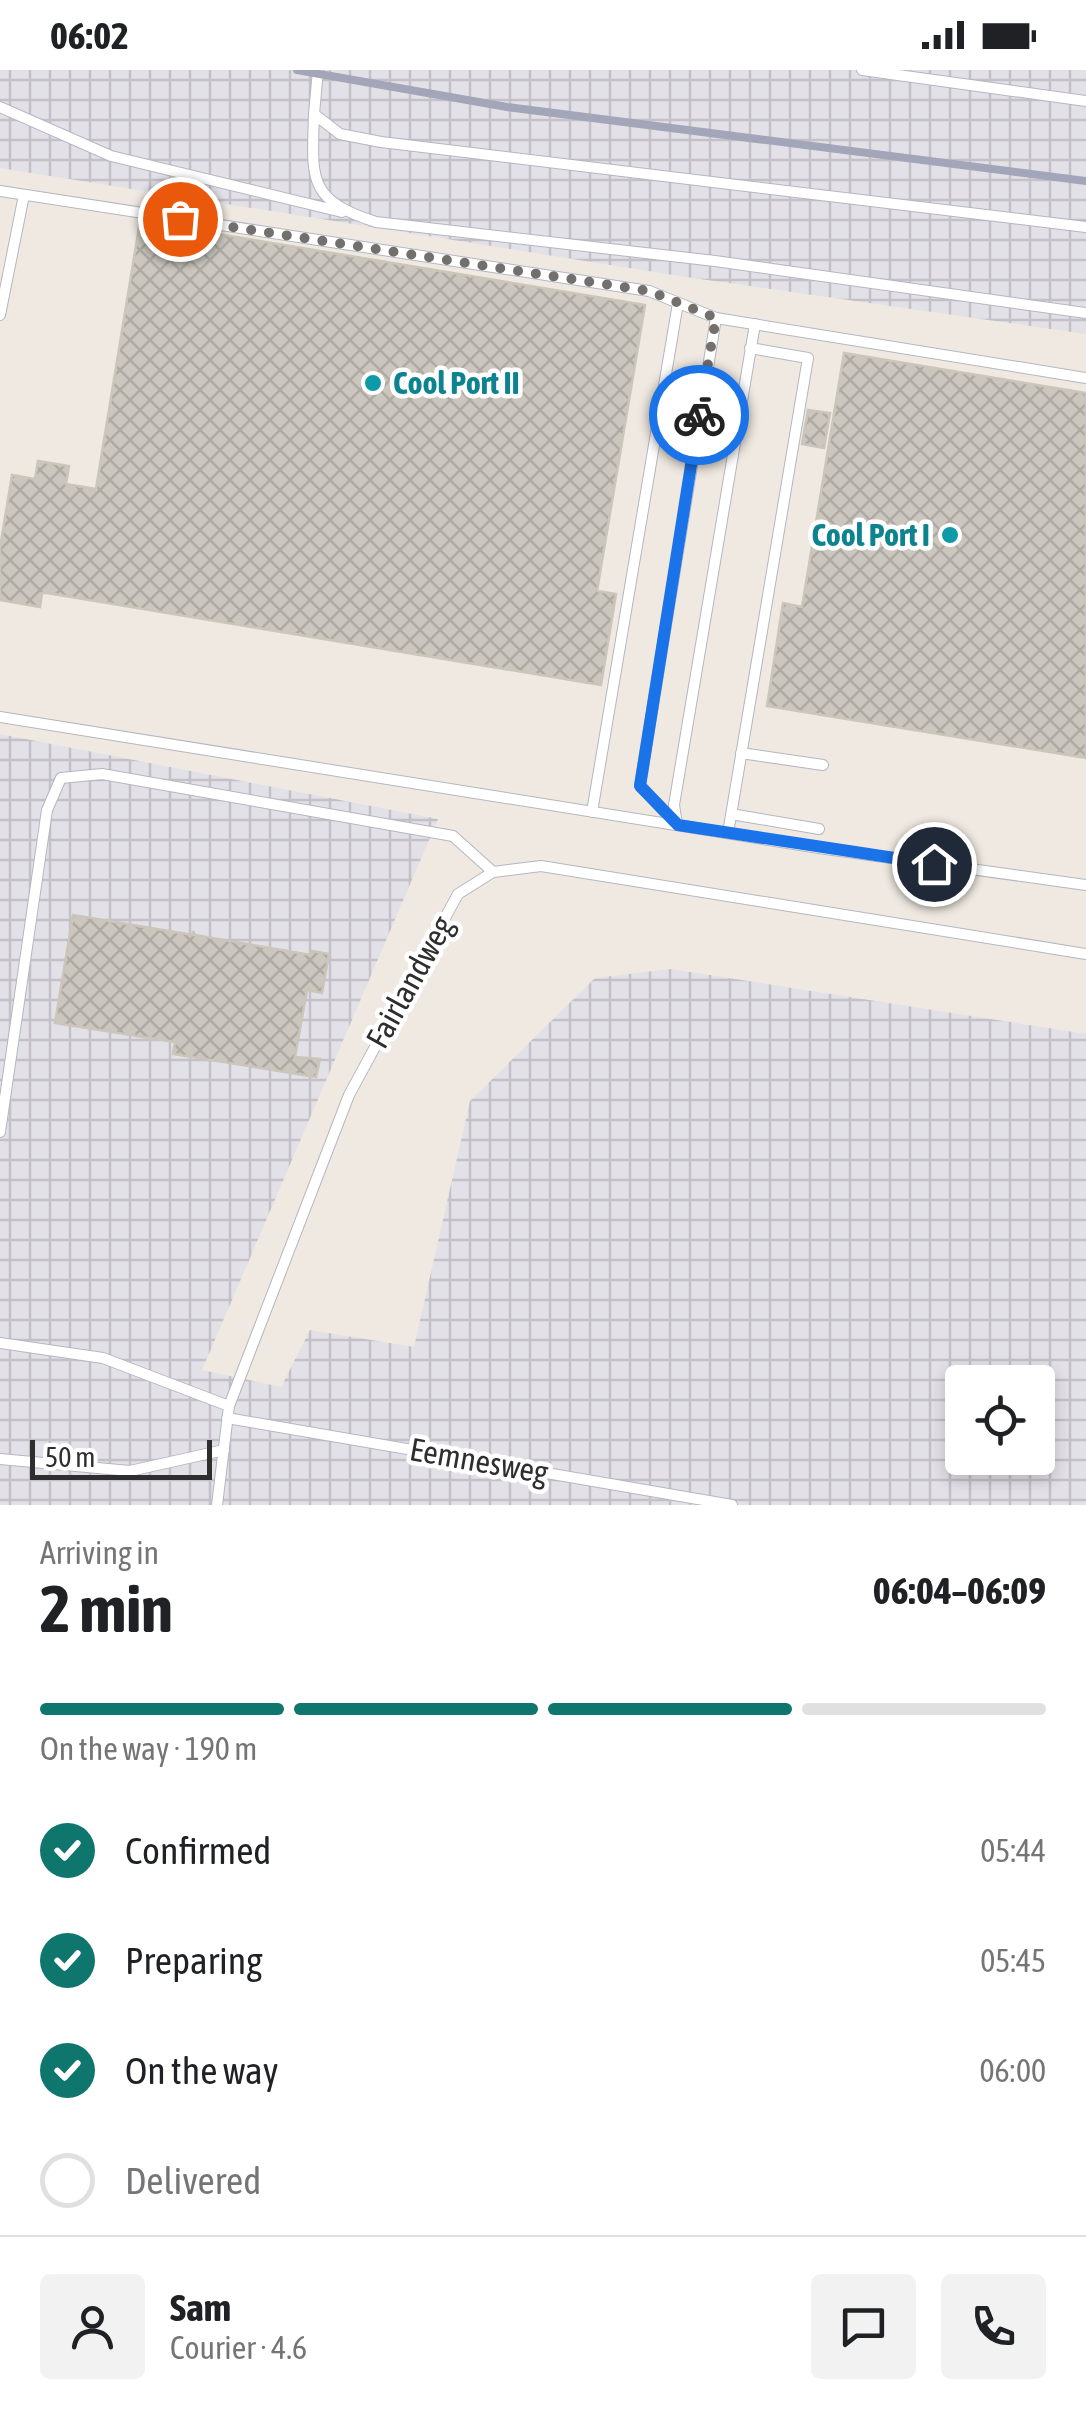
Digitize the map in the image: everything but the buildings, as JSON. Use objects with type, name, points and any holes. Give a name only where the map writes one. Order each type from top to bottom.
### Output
[{"type":"lane","points":[[318,70],[312,177],[320,192],[346,212]]},
{"type":"lane","points":[[862,70],[1086,101]]},
{"type":"lane","points":[[0,108],[111,156],[376,222],[715,262],[1086,313]]},
{"type":"lane","points":[[314,114],[340,134],[381,142],[1086,226]]},
{"type":"lane","points":[[0,192],[649,291],[716,318],[1086,378]]},
{"type":"lane","points":[[0,315],[24,195]]},
{"type":"lane","points":[[592,812],[678,303]]},
{"type":"lane","points":[[678,825],[640,786],[716,318]]},
{"type":"lane","points":[[678,825],[674,805],[755,324]]},
{"type":"lane","points":[[728,833],[808,358],[750,348]]},
{"type":"lane","points":[[0,717],[728,833],[1086,884]]},
{"type":"lane","points":[[741,753],[822,765]]},
{"type":"lane","points":[[0,1132],[47,810],[61,778],[102,774],[453,836],[492,872],[541,866],[1086,954]]},
{"type":"lane","points":[[731,814],[818,829]]},
{"type":"lane","name":"Fairlandweg","points":[[217,1505],[228,1412],[349,1095],[458,894],[492,872]]},
{"type":"lane","name":"Eemnesweg","points":[[0,1344],[103,1358],[228,1412],[732,1505]]},
{"type":"lane","points":[[0,1459],[130,1471],[224,1450]]},
{"type":"shaded area","points":[[0,70],[1086,70],[1086,334],[686,277],[0,168]]},
{"type":"shaded area","points":[[0,734],[438,819],[202,1370],[281,1387],[310,1330],[414,1347],[470,1101],[595,978],[671,969],[1086,1034],[1086,1505],[0,1505]]},
{"type":"railway","points":[[297,70],[507,107],[1086,181]]},
{"type":"way so far","points":[[180,219],[649,291],[716,318],[699,415]]},
{"type":"place","name":"Cool Port II","points":[[373,383]]},
{"type":"place","name":"Cool Port I","points":[[950,535]]},
{"type":"route","points":[[699,415],[640,786],[658,810],[678,825],[934,864]]}]
